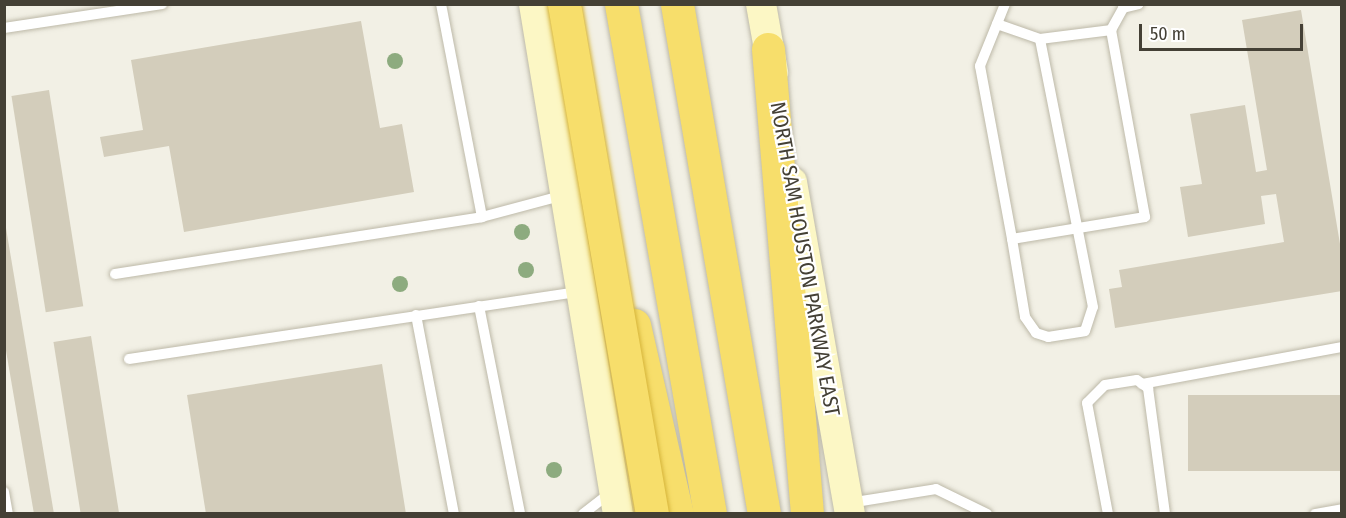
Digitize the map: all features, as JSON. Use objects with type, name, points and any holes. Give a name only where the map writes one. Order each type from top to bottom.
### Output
[{"type":"highway","points":[[562,4],[652,513]]},
{"type":"highway","points":[[562,4],[677,513]]},
{"type":"highway","points":[[621,4],[710,513]]},
{"type":"highway","points":[[677,4],[764,513]]},
{"type":"highway","points":[[768,49],[807,513]]},
{"type":"main road","points":[[534,4],[565,195],[585,291],[616,501]]},
{"type":"main road","name":"NORTH SAM HOUSTON PARKWAY EAST","points":[[761,4],[849,508]]},
{"type":"lane","points":[[4,28],[162,4]]},
{"type":"lane","points":[[441,4],[482,216]]},
{"type":"lane","points":[[1005,4],[980,66],[1025,317],[1036,333],[1075,333],[1091,322],[1093,307],[1074,230],[1040,39]]},
{"type":"lane","points":[[1012,239],[1145,217],[1111,30],[1123,8],[1139,4]]},
{"type":"lane","points":[[998,24],[1040,39],[1111,30]]},
{"type":"lane","points":[[115,274],[482,216],[565,195]]},
{"type":"lane","points":[[129,359],[585,291]]},
{"type":"lane","points":[[479,306],[520,513]]},
{"type":"lane","points":[[416,315],[454,513]]},
{"type":"lane","points":[[1108,513],[1087,403],[1105,385],[1142,384],[1341,347]]},
{"type":"lane","points":[[1142,384],[1148,388],[1165,513]]},
{"type":"lane","points":[[849,508],[936,489],[987,513]]},
{"type":"lane","points":[[4,492],[8,513]]},
{"type":"lane","points":[[583,513],[616,501]]},
{"type":"lane","points":[[1315,513],[1341,509]]},
{"type":"building","points":[[1301,10],[1342,256],[1342,291],[1115,328],[1109,289],[1122,287],[1119,270],[1284,242],[1276,194],[1261,196],[1265,224],[1188,237],[1180,187],[1202,184],[1190,114],[1245,105],[1256,172],[1267,170],[1242,20]]},
{"type":"building","points":[[361,21],[380,128],[402,124],[414,192],[184,232],[169,146],[104,157],[100,137],[143,130],[131,60]]},
{"type":"building","points":[[49,90],[83,306],[46,312],[11,96]]},
{"type":"building","points":[[4,228],[6,228],[54,514],[34,514],[4,339]]},
{"type":"building","points":[[91,336],[119,514],[81,514],[53,342]]},
{"type":"building","points":[[382,364],[406,514],[206,514],[187,395]]},
{"type":"building","points":[[1188,395],[1342,395],[1342,471],[1188,471]]}]
